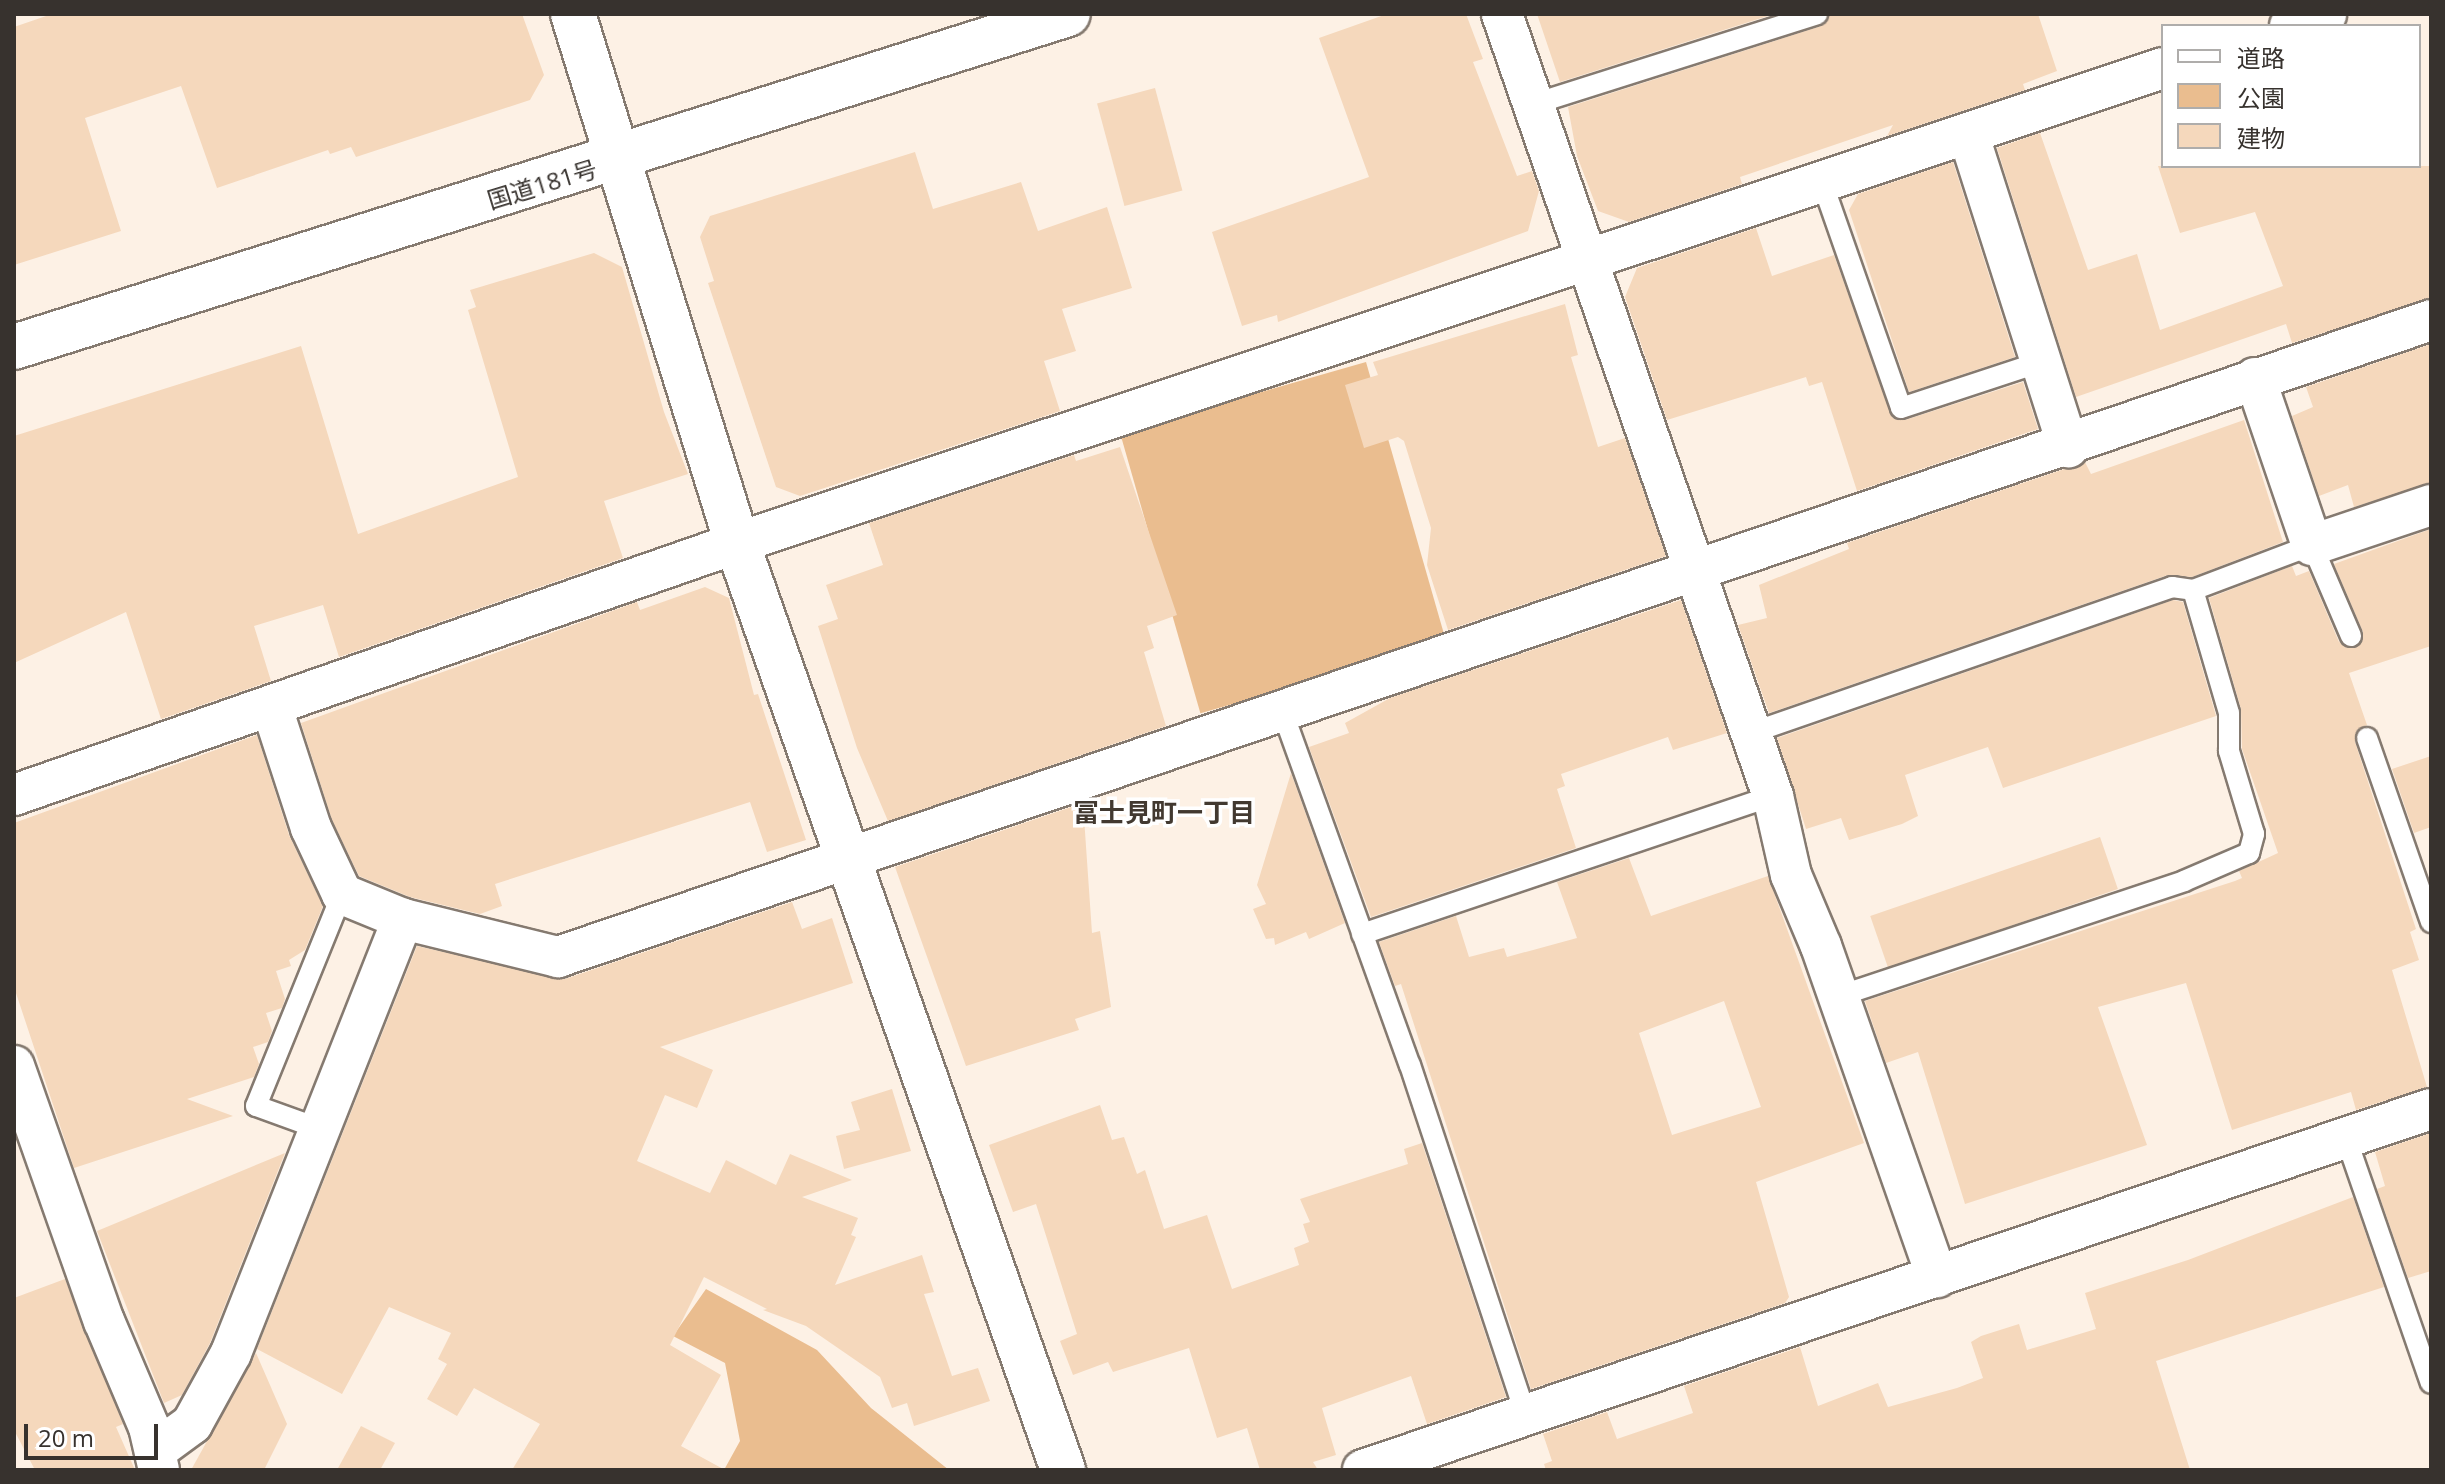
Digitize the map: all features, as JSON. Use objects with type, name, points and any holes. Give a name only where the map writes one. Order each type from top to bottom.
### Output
[{"type":"main road","points":[[573,14],[616,161],[737,543],[851,859],[1063,1470]]},
{"type":"main road","name":"国道181号","points":[[14,347],[616,161],[1068,14]]},
{"type":"street","points":[[1502,14],[1773,796],[1791,875],[1839,996],[1937,1277]]},
{"type":"street","points":[[2296,24],[2326,14]]},
{"type":"street","points":[[14,795],[272,708],[737,543],[2161,69]]},
{"type":"street","points":[[1968,133],[2068,447]]},
{"type":"street","points":[[272,708],[311,828],[342,894],[403,919],[558,957],[2068,447],[2255,378],[2431,320]]},
{"type":"street","points":[[2255,378],[2312,545],[2431,505]]},
{"type":"street","points":[[14,1066],[157,1460],[192,1424],[212,1392],[403,919]]},
{"type":"street","points":[[1363,1470],[2431,1109]]},
{"type":"lane","points":[[1534,104],[1817,14]]},
{"type":"lane","points":[[1822,182],[1901,408],[2041,362]]},
{"type":"lane","points":[[1751,733],[2172,587],[2193,590],[2312,545],[2351,636]]},
{"type":"lane","points":[[1839,996],[2184,881],[2249,853],[2254,834],[2229,751],[2229,713],[2193,590]]},
{"type":"lane","points":[[1283,713],[1526,1415]]},
{"type":"lane","points":[[2367,738],[2431,922]]},
{"type":"lane","points":[[1362,934],[1773,796]]},
{"type":"lane","points":[[320,1129],[256,1106],[342,894]]},
{"type":"lane","points":[[2346,1138],[2431,1383]]},
{"type":"green space","points":[[1366,362],[1446,643],[1200,713],[1120,433]]},
{"type":"green space","points":[[706,1289],[817,1350],[871,1408],[949,1470],[724,1470],[740,1441],[725,1363],[673,1336]]},
{"type":"building","points":[[52,14],[522,14],[544,75],[530,100],[356,157],[351,147],[330,154],[328,150],[217,188],[181,86],[85,118],[121,231],[14,265],[14,27]]},
{"type":"building","points":[[1387,14],[1466,14],[1483,59],[1473,62],[1517,176],[1532,171],[1539,191],[1528,231],[1278,322],[1277,315],[1242,326],[1212,232],[1369,177],[1319,38]]},
{"type":"building","points":[[1537,14],[1774,14],[1560,82]]},
{"type":"building","points":[[1830,14],[2038,14],[2057,71],[2023,84],[2025,90],[1887,136],[1893,125],[1740,177],[1742,184],[1629,222],[1598,211],[1577,156],[1568,107],[1821,26]]},
{"type":"building","points":[[1155,88],[1182,190],[1124,206],[1097,104]]},
{"type":"building","points":[[2040,133],[2088,270],[2137,254],[2160,330],[2283,286],[2255,212],[2180,233],[2158,166],[2431,166],[2431,298],[2292,343],[2286,324],[2076,397],[1997,148]]},
{"type":"building","points":[[915,152],[933,209],[1021,182],[1038,231],[1107,207],[1132,288],[1062,309],[1076,351],[1044,361],[1060,411],[800,496],[776,487],[708,283],[714,281],[700,237],[710,216]]},
{"type":"building","points":[[1953,162],[2015,357],[1909,392],[1849,210],[1858,194]]},
{"type":"building","points":[[1756,228],[1772,276],[1834,255],[1893,418],[1905,420],[2023,382],[2038,429],[1857,491],[1822,382],[1809,386],[1806,377],[1667,420],[1625,297],[1637,268]]},
{"type":"building","points":[[594,253],[622,267],[664,412],[688,474],[604,501],[623,558],[339,657],[323,605],[254,626],[271,681],[161,719],[126,612],[14,663],[14,436],[301,346],[358,534],[518,477],[468,310],[476,307],[470,290]]},
{"type":"building","points":[[1565,304],[1578,355],[1571,357],[1598,447],[1625,438],[1666,556],[1448,630],[1427,565],[1431,528],[1404,441],[1398,437],[1364,448],[1345,385],[1378,375],[1373,362]]},
{"type":"building","points":[[2431,344],[2431,483],[2354,507],[2348,485],[2319,496],[2292,416],[2313,407],[2306,387]]},
{"type":"building","points":[[2244,420],[2283,542],[2192,577],[2168,575],[1769,713],[1738,625],[1767,618],[1759,585],[1849,549],[1847,543],[2085,462],[2091,474]]},
{"type":"building","points":[[1120,447],[1177,615],[1147,626],[1154,648],[1144,652],[1166,726],[888,821],[857,748],[818,626],[838,619],[826,585],[883,565],[869,523],[1074,455],[1076,461]]},
{"type":"building","points":[[2431,529],[2431,646],[2349,673],[2367,725],[2357,730],[2355,742],[2416,929],[2410,932],[2419,960],[2392,970],[2427,1087],[2356,1110],[2351,1092],[2232,1130],[2186,983],[2098,1007],[2147,1145],[1965,1204],[1918,1052],[1886,1063],[1865,1001],[2235,881],[2242,878],[2239,871],[2278,853],[2242,749],[2241,709],[2209,598],[2292,566],[2296,576],[2309,571],[2339,642],[2355,648],[2363,632],[2334,564]]},
{"type":"building","points":[[705,587],[729,598],[754,695],[758,694],[806,840],[767,852],[750,802],[495,884],[502,906],[480,914],[410,897],[359,876],[332,820],[301,723],[637,602],[640,610]]},
{"type":"building","points":[[1681,600],[1727,733],[1673,750],[1668,737],[1561,774],[1565,786],[1557,789],[1576,848],[1371,917],[1309,747],[1349,733],[1345,723],[1390,698]]},
{"type":"building","points":[[2173,600],[2183,602],[2216,716],[2003,788],[1988,747],[1905,775],[1918,816],[1902,824],[1849,840],[1841,818],[1806,829],[1777,738]]},
{"type":"building","points":[[257,735],[289,835],[323,906],[305,950],[289,960],[291,966],[276,971],[285,999],[282,1008],[266,1013],[272,1031],[268,1042],[253,1047],[259,1064],[254,1077],[187,1099],[233,1116],[74,1168],[14,987],[14,823]]},
{"type":"building","points":[[2431,756],[2431,827],[2414,833],[2392,769]]},
{"type":"building","points":[[1291,773],[1345,923],[1309,939],[1306,932],[1275,945],[1274,938],[1266,939],[1253,909],[1266,904],[1257,885]]},
{"type":"building","points":[[1083,803],[1092,933],[1100,931],[1111,1007],[1075,1019],[1079,1030],[966,1066],[895,867]]},
{"type":"building","points":[[2100,837],[2118,889],[1888,968],[1870,916]]},
{"type":"building","points":[[1629,858],[1651,916],[1768,876],[1864,1143],[1756,1182],[1789,1297],[1785,1303],[1531,1389],[1401,984],[1395,986],[1379,942],[1456,916],[1469,957],[1504,948],[1507,957],[1577,938],[1557,882]],"holes":[[[1724,1001],[1761,1107],[1672,1135],[1639,1033]]]},
{"type":"building","points":[[792,902],[802,929],[832,918],[853,983],[660,1047],[713,1070],[697,1108],[665,1095],[637,1161],[710,1193],[726,1160],[776,1185],[790,1154],[852,1180],[802,1197],[858,1218],[851,1235],[856,1237],[835,1285],[922,1255],[934,1292],[924,1294],[952,1376],[978,1368],[990,1401],[914,1426],[907,1403],[892,1408],[880,1377],[806,1326],[763,1310],[767,1309],[704,1277],[670,1345],[721,1375],[681,1446],[725,1470],[512,1470],[540,1424],[474,1388],[457,1416],[427,1399],[447,1364],[438,1359],[451,1333],[389,1307],[342,1394],[257,1349],[417,946],[565,979]]},
{"type":"building","points":[[892,1089],[911,1151],[844,1169],[836,1136],[860,1130],[851,1102]]},
{"type":"building","points":[[1100,1105],[1112,1140],[1124,1137],[1137,1174],[1145,1170],[1164,1229],[1207,1215],[1232,1289],[1299,1265],[1294,1248],[1309,1242],[1303,1224],[1310,1222],[1300,1199],[1408,1164],[1404,1149],[1422,1143],[1506,1397],[1427,1424],[1411,1376],[1322,1408],[1336,1455],[1313,1462],[1318,1470],[1260,1470],[1247,1428],[1217,1438],[1189,1348],[1113,1372],[1108,1362],[1073,1375],[1060,1341],[1077,1334],[1036,1204],[1013,1212],[989,1145]]},
{"type":"building","points":[[2431,1133],[2431,1271],[2408,1278],[2377,1189],[2385,1186],[2375,1152]]},
{"type":"building","points":[[285,1153],[210,1343],[182,1395],[164,1403],[97,1231]]},
{"type":"building","points":[[2353,1197],[2384,1287],[2156,1361],[2190,1470],[1546,1470],[1544,1464],[1552,1461],[1543,1434],[1607,1412],[1617,1439],[1693,1413],[1684,1386],[1800,1347],[1818,1406],[1878,1383],[1888,1407],[1957,1388],[1983,1378],[1971,1342],[1981,1336],[2019,1324],[2027,1350],[2096,1329],[2085,1293],[2188,1260]]},
{"type":"building","points":[[65,1279],[123,1424],[116,1427],[135,1470],[35,1470],[14,1430],[14,1298]]},
{"type":"building","points":[[256,1353],[287,1424],[264,1470],[191,1470]]},
{"type":"building","points":[[361,1426],[395,1443],[380,1470],[337,1470]]},
{"type":"district","name":"冨士見町一丁目","points":[[1164,813]]}]
